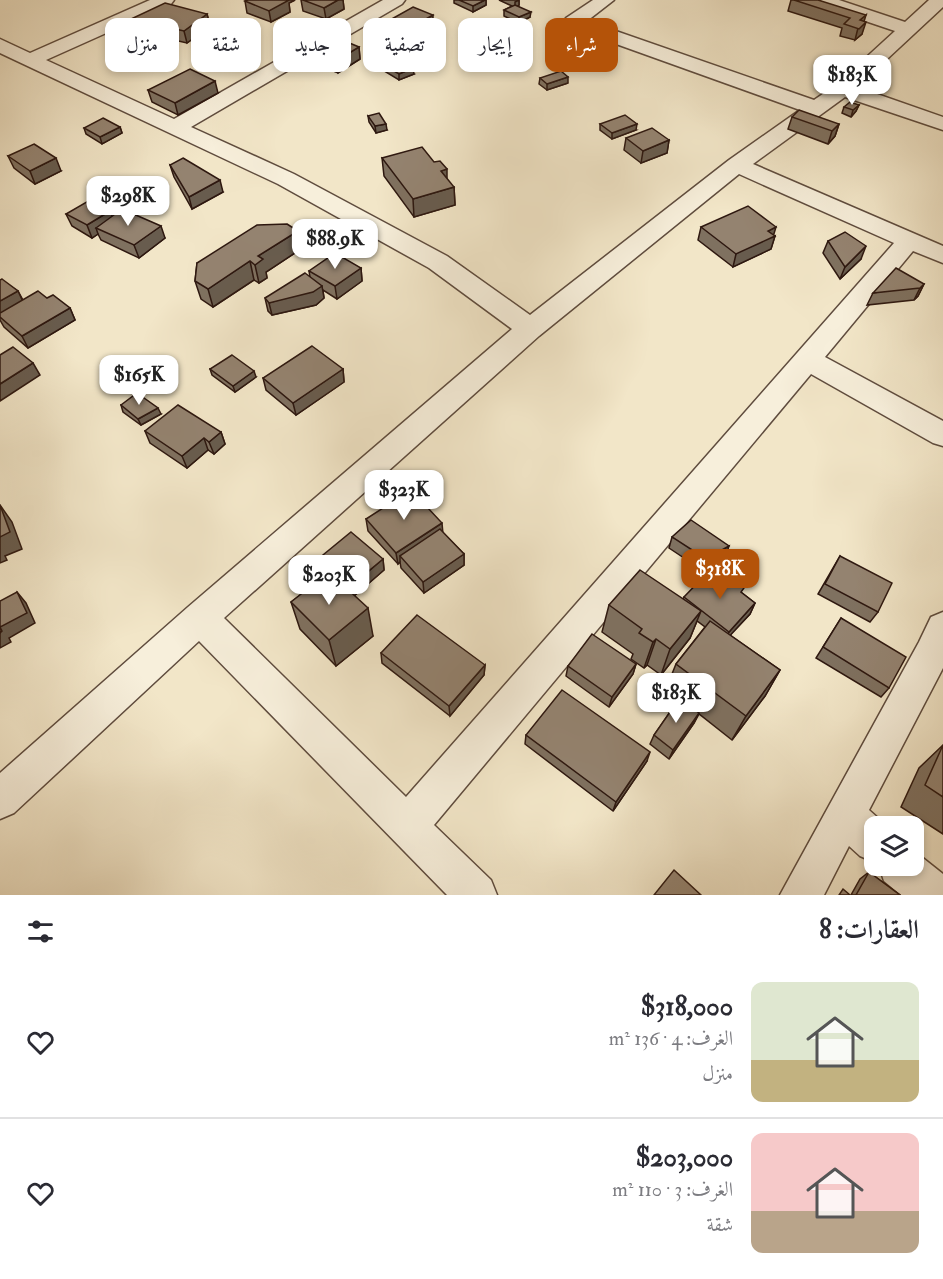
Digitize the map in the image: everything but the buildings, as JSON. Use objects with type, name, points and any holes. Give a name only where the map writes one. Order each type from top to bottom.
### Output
[{"type":"street","points":[[30,60],[165,0]]},
{"type":"street","points":[[174,128],[396,0]]},
{"type":"street","points":[[605,0],[573,22],[815,108]]},
{"type":"street","points":[[821,0],[908,29]]},
{"type":"street","points":[[0,799],[200,618],[530,329],[737,165],[843,89],[940,0]]},
{"type":"street","points":[[0,45],[286,180],[438,262],[530,329]]},
{"type":"street","points":[[843,89],[943,124]]},
{"type":"street","points":[[737,165],[943,255]]},
{"type":"street","points":[[407,826],[909,241]]},
{"type":"street","points":[[806,359],[943,435]]},
{"type":"street","points":[[200,618],[476,895]]},
{"type":"street","points":[[801,895],[940,646]]},
{"type":"street","points":[[845,815],[864,833]]},
{"type":"street","points":[[911,876],[939,895]]}]
